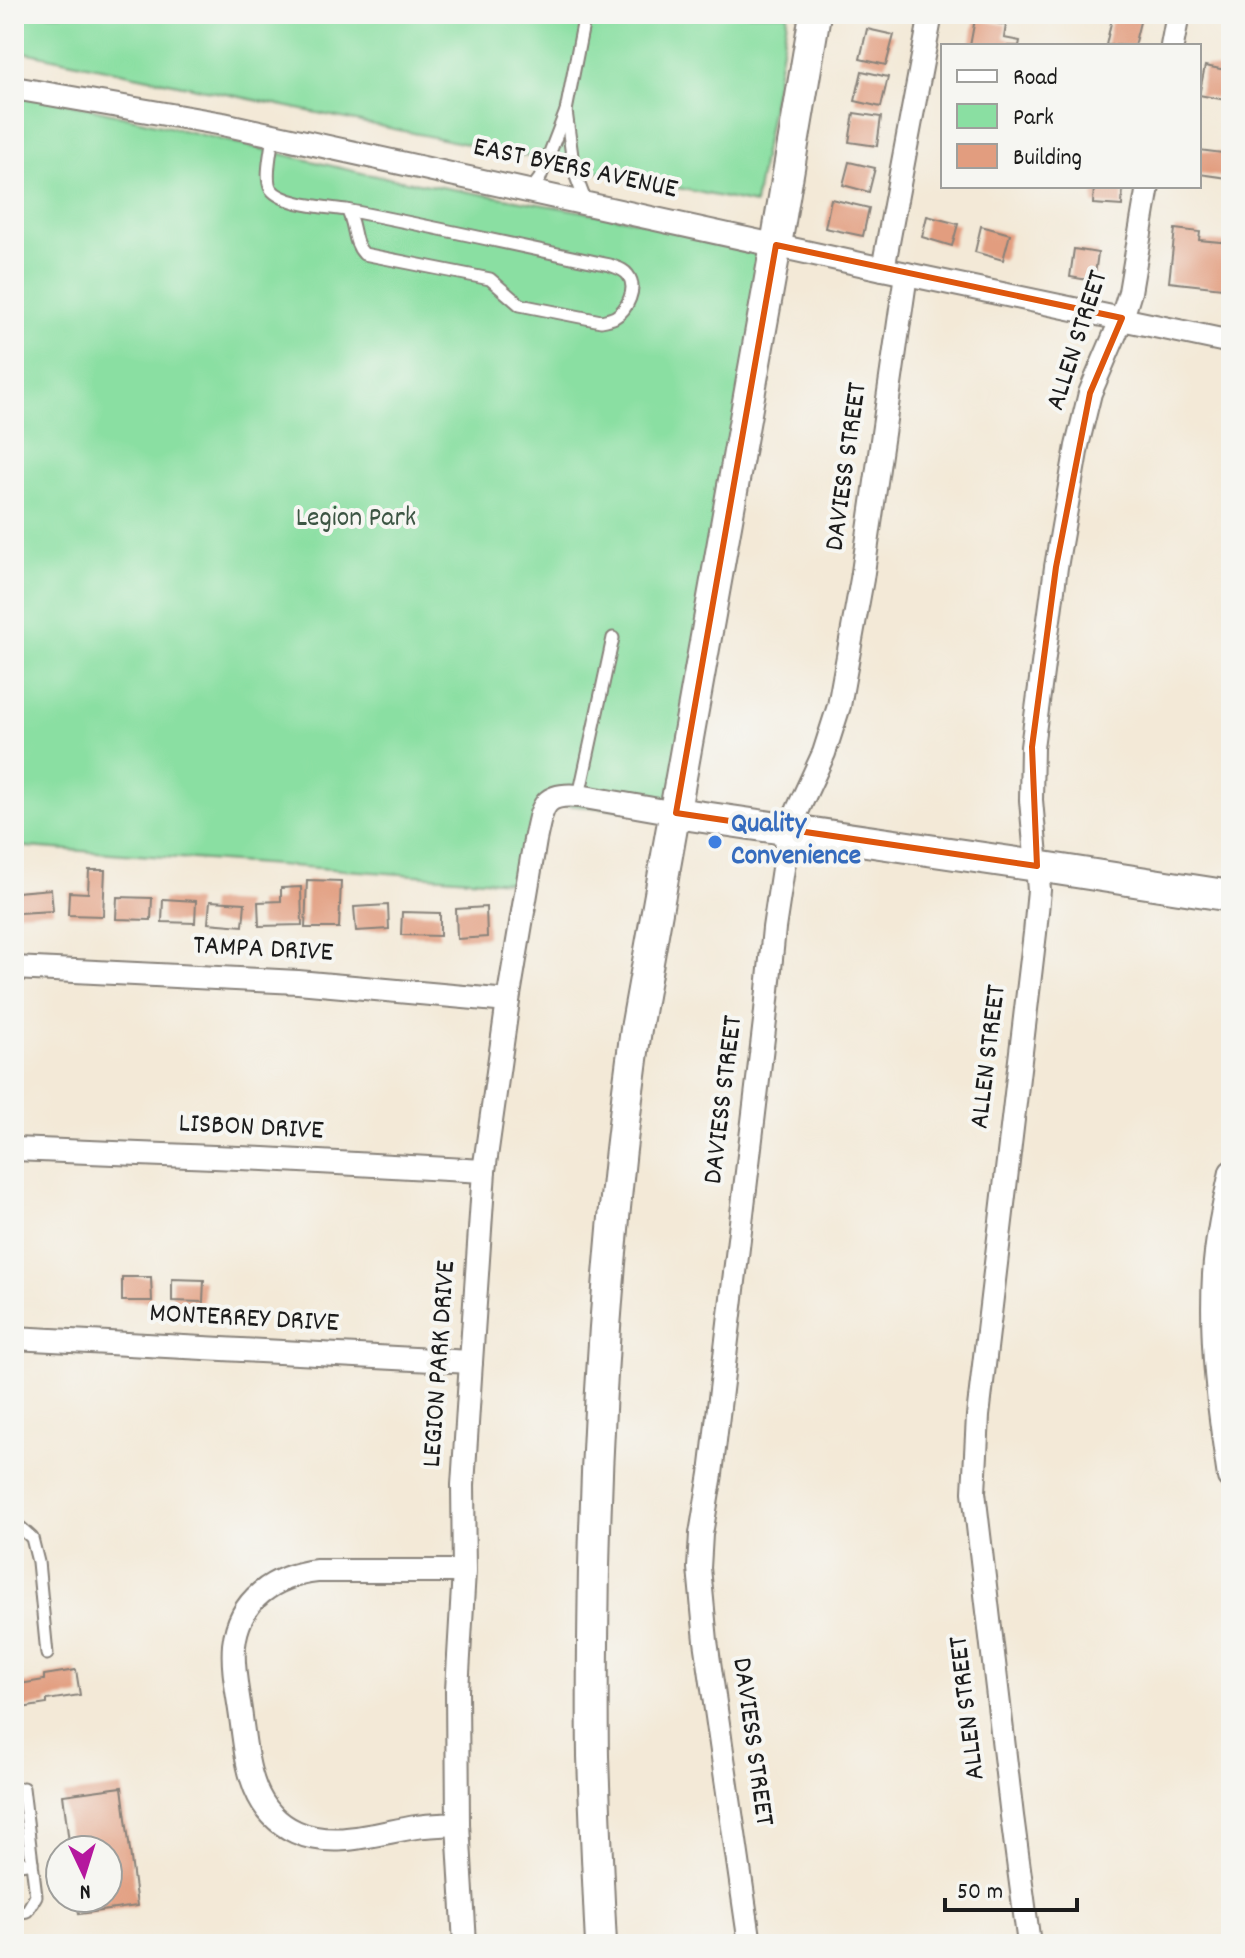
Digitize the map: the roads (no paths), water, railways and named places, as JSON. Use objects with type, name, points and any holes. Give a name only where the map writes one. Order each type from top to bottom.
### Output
[{"type":"street","points":[[601,1944],[593,1755],[593,1651],[603,1338],[613,1219],[636,1029],[815,14]]},
{"type":"street","points":[[883,269],[931,14]]},
{"type":"street","points":[[1172,44],[1178,14]]},
{"type":"street","name":"EAST BYERS AVENUE","points":[[14,88],[223,124],[1231,342]]},
{"type":"street","name":"ALLEN STREET","points":[[1029,1944],[974,1492],[978,1416],[1039,890],[1031,800],[1032,747],[1056,567],[1077,446],[1090,393],[1130,292],[1148,188]]},
{"type":"street","name":"DAVIESS STREET","points":[[750,1944],[706,1641],[701,1534],[713,1459],[774,928],[789,829],[824,753],[839,706],[862,579],[906,274]]},
{"type":"street","points":[[579,796],[1231,896]]},
{"type":"street","name":"LEGION PARK DRIVE","points":[[465,1944],[458,1824],[457,1690],[464,1571],[463,1485],[484,1171],[508,1001],[541,816],[553,797],[579,796]]},
{"type":"street","name":"TAMPA DRIVE","points":[[14,968],[298,982],[508,1001]]},
{"type":"street","name":"LISBON DRIVE","points":[[14,1149],[484,1171]]},
{"type":"street","points":[[1229,1477],[1224,1398],[1213,1357],[1214,1273],[1231,1172]]},
{"type":"street","name":"MONTERREY DRIVE","points":[[14,1338],[471,1362]]},
{"type":"street","points":[[458,1824],[338,1840],[296,1832],[278,1822],[254,1788],[248,1767],[234,1667],[234,1644],[239,1623],[249,1605],[278,1580],[297,1573],[464,1571]]},
{"type":"lane","points":[[530,191],[540,178],[566,111],[585,14]]},
{"type":"lane","points":[[566,111],[574,171],[586,203]]},
{"type":"lane","points":[[273,135],[267,179],[273,191],[282,197],[294,202],[347,210],[610,265],[629,276],[632,288],[630,300],[613,319],[601,321],[520,305],[490,279],[364,254],[357,247],[352,219],[347,210]]},
{"type":"lane","points":[[579,796],[613,638]]},
{"type":"lane","points":[[14,1528],[21,1528],[32,1538],[38,1562],[47,1654]]},
{"type":"lane","points":[[14,1913],[27,1911],[36,1896],[23,1788]]},
{"type":"lane","points":[[14,1865],[32,1862]]},
{"type":"place","name":"Quality Convenience","points":[[715,842]]},
{"type":"park label","name":"Legion Park","points":[[356,520]]}]
